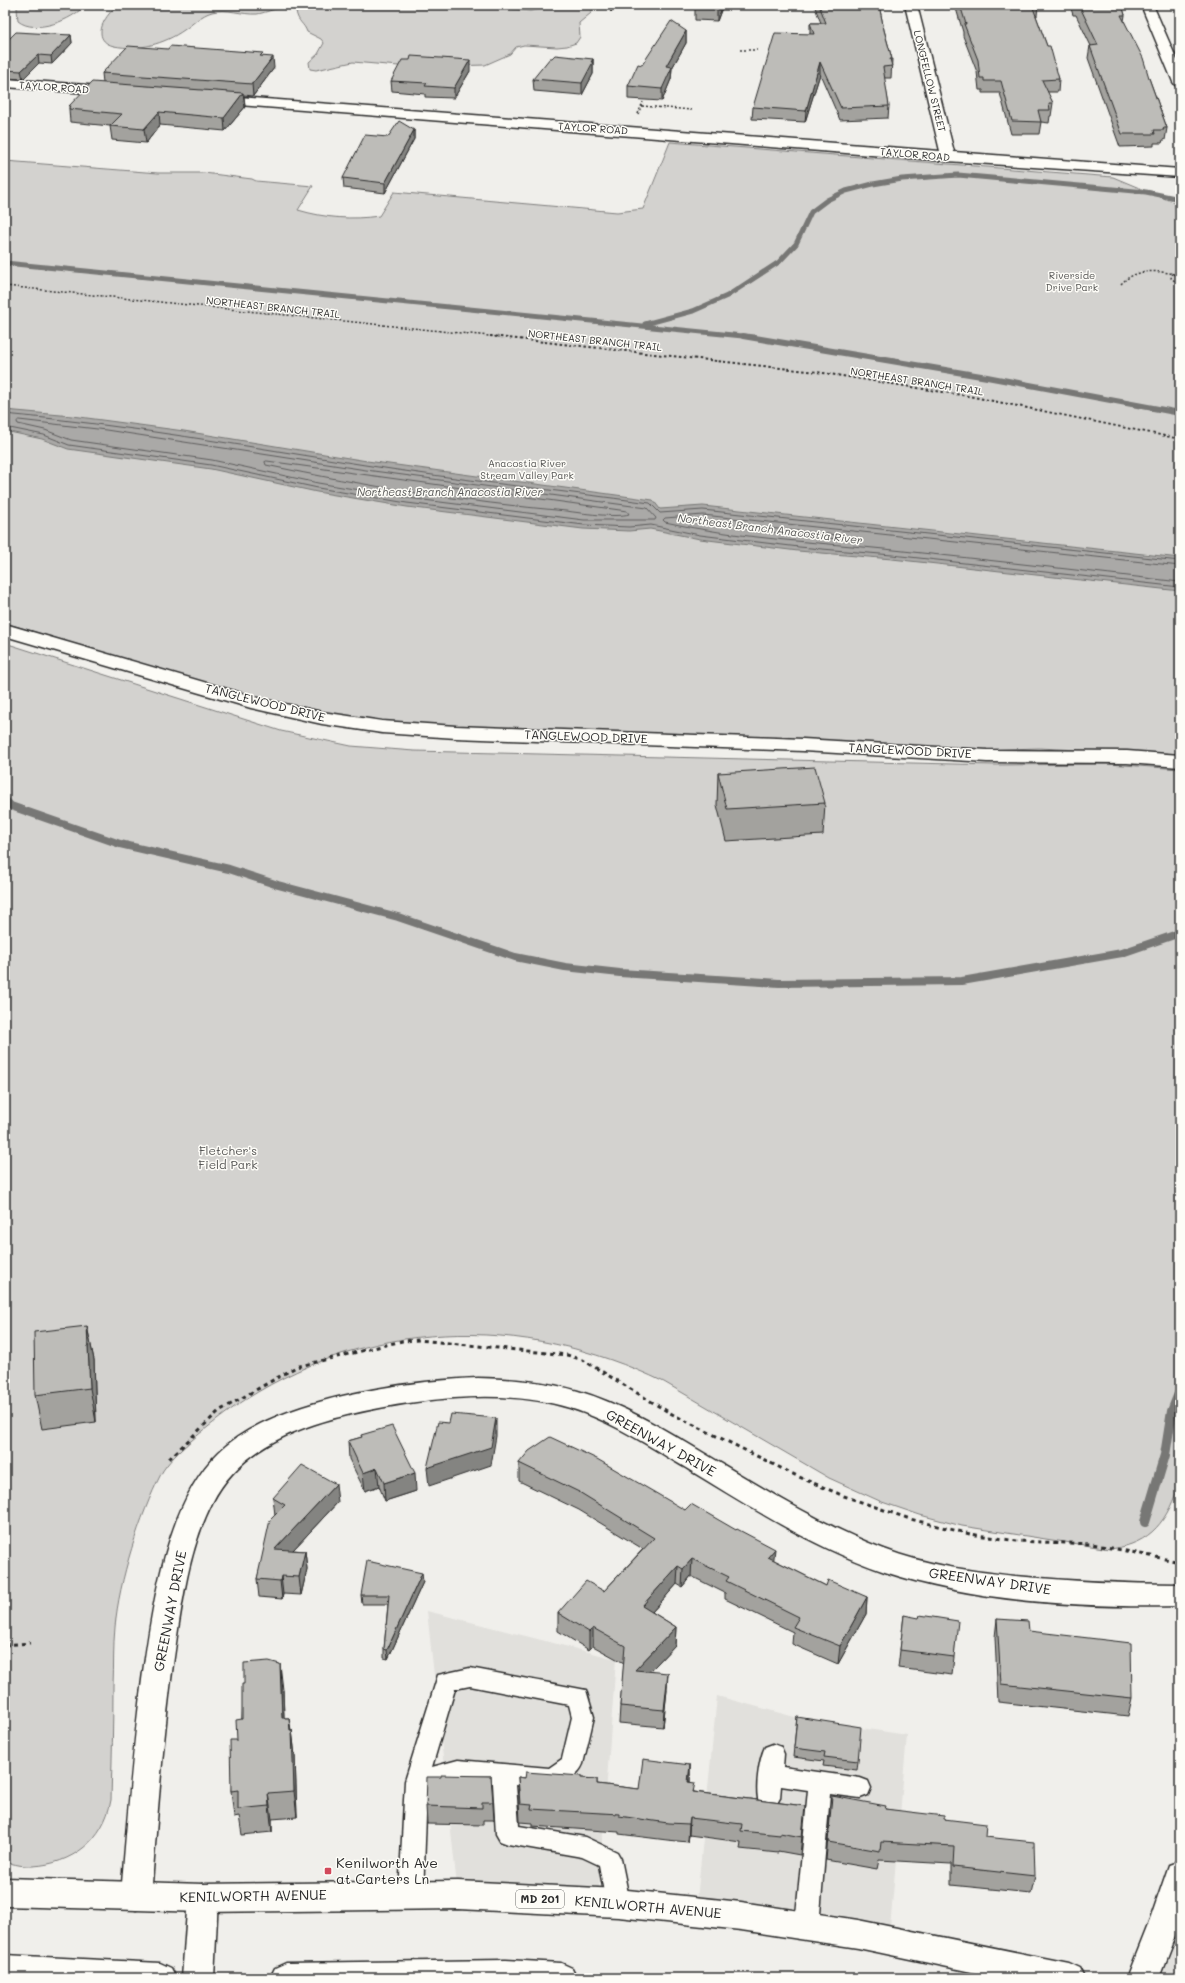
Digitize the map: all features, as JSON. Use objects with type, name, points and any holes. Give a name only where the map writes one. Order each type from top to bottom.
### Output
[{"type":"street","name":"LONGFELLOW STREET","points":[[911,5],[946,146],[947,157]]},
{"type":"street","points":[[1147,5],[1180,82]]},
{"type":"street","name":"TAYLOR ROAD","points":[[5,83],[128,92]]},
{"type":"street","name":"TAYLOR ROAD","points":[[200,98],[682,134],[947,157],[1180,173]]},
{"type":"street","name":"TANGLEWOOD DRIVE","points":[[5,630],[258,704],[322,718],[382,727],[456,732],[803,745],[987,756],[1127,757],[1180,761]]},
{"type":"street","name":"GREENWAY DRIVE","points":[[136,1896],[157,1678],[173,1579],[188,1523],[204,1492],[228,1459],[260,1436],[312,1414],[359,1402],[427,1391],[504,1388],[563,1396],[608,1413],[657,1438],[737,1486],[820,1531],[875,1556],[940,1577],[1015,1587],[1097,1594],[1180,1595]]},
{"type":"street","points":[[1143,1978],[1166,1920],[1180,1875]]},
{"type":"street","name":"KENILWORTH AVENUE","points":[[5,1892],[203,1898],[411,1895],[489,1896],[618,1903],[741,1916],[858,1934],[1069,1978]]},
{"type":"street","points":[[198,1978],[203,1898]]},
{"type":"street","points":[[5,1970],[160,1978]]},
{"type":"street","points":[[286,1978],[542,1977]]},
{"type":"lane","points":[[411,1895],[416,1781],[446,1682],[470,1677],[578,1697],[583,1717],[572,1764],[553,1778],[458,1770],[416,1781]]},
{"type":"lane","points":[[768,1798],[773,1765],[820,1782],[860,1788]]},
{"type":"lane","points":[[505,1774],[504,1794],[508,1834],[585,1847],[609,1859],[618,1903]]},
{"type":"lane","points":[[807,1926],[820,1782]]},
{"type":"path","points":[[740,50],[757,50]]},
{"type":"path","points":[[642,106],[692,110]]},
{"type":"path","points":[[1121,284],[1130,275],[1139,272],[1160,271],[1180,275]]},
{"type":"path","points":[[1173,273],[1171,278],[1180,285]]},
{"type":"path","name":"NORTHEAST BRANCH TRAIL","points":[[5,286],[566,344],[817,372],[974,397],[1180,439]]},
{"type":"path","points":[[5,1645],[30,1643]]},
{"type":"shaded area","points":[[427,1611],[616,1659],[598,1901],[458,1895]]},
{"type":"shaded area","points":[[717,1696],[802,1719],[907,1735],[889,1940],[696,1910]]},
{"type":"shaded area","points":[[1180,1875],[1180,1978],[1143,1978]]},
{"type":"green space","points":[[18,5],[85,5],[72,16],[63,20],[53,24],[34,27],[25,25],[18,21]]},
{"type":"green space","points":[[117,5],[509,5],[513,9],[530,11],[541,9],[549,5],[594,5],[591,13],[579,23],[580,37],[576,43],[567,46],[557,47],[524,45],[516,47],[510,54],[485,65],[410,67],[353,62],[316,70],[310,69],[309,62],[318,54],[324,43],[321,39],[307,32],[298,18],[296,11],[291,9],[282,8],[257,14],[229,11],[212,12],[201,17],[184,30],[160,43],[133,48],[108,44],[102,37],[101,28]]},
{"type":"green space","name":"Anacostia River Stream Valley Park","points":[[670,142],[1113,177],[1180,205],[1180,755],[1039,748],[975,750],[438,731],[286,707],[5,623],[5,161],[158,173],[204,173],[252,179],[256,181],[313,186],[298,210],[338,218],[379,216],[394,192],[617,212],[643,209]]},
{"type":"green space","name":"Fletcher's Field Park","points":[[5,643],[281,731],[351,746],[414,751],[995,765],[1109,764],[1180,769],[1180,1481],[1164,1518],[1147,1536],[1137,1542],[1110,1549],[962,1526],[920,1515],[882,1502],[829,1478],[664,1382],[610,1360],[555,1344],[500,1336],[444,1335],[389,1342],[336,1356],[283,1378],[233,1408],[205,1429],[166,1466],[153,1490],[138,1528],[126,1569],[117,1609],[114,1641],[111,1800],[107,1814],[94,1838],[73,1855],[47,1864],[33,1866],[23,1866],[5,1862]]},
{"type":"water","name":"Northeast Branch Anacostia River","points":[[5,410],[72,416],[184,431],[367,461],[653,500],[660,509],[703,506],[1180,558],[1180,591],[892,559],[798,551],[700,539],[650,529],[629,531],[583,529],[407,507],[317,492],[211,469],[68,449],[42,439],[5,431]]},
{"type":"building","points":[[696,5],[719,5],[717,9],[695,8]]},
{"type":"building","points":[[819,5],[879,5],[892,59],[890,59],[892,66],[883,67],[889,106],[841,108],[820,62],[806,111],[753,107],[775,33],[814,34],[810,23],[826,23]]},
{"type":"building","points":[[960,5],[1032,5],[1047,46],[1050,46],[1059,79],[1042,80],[1053,103],[1049,103],[1050,110],[1038,110],[1041,122],[1012,121],[1001,81],[984,81],[984,78],[980,78],[978,60],[964,24],[966,24]]},
{"type":"building","points":[[1079,5],[1122,5],[1125,15],[1121,15],[1143,58],[1167,128],[1163,128],[1164,130],[1154,130],[1155,134],[1122,134],[1090,46],[1098,45]]},
{"type":"building","points":[[671,21],[686,31],[666,66],[672,67],[662,89],[628,86],[638,64],[642,65]]},
{"type":"building","points":[[16,32],[71,35],[51,56],[38,55],[21,71],[5,70],[5,42]]},
{"type":"building","points":[[128,46],[168,49],[170,46],[263,53],[260,56],[273,57],[252,84],[102,73]]},
{"type":"building","points":[[555,55],[593,59],[591,62],[593,62],[582,83],[533,79],[550,58]]},
{"type":"building","points":[[411,56],[470,60],[454,88],[425,86],[427,83],[391,81],[402,60],[410,60]]},
{"type":"building","points":[[5,80],[10,81],[5,86]]},
{"type":"building","points":[[92,82],[243,93],[224,118],[159,112],[144,129],[110,126],[122,114],[69,109],[71,106],[69,106]]},
{"type":"building","points":[[399,121],[414,130],[385,183],[343,178],[365,135],[388,137]]},
{"type":"building","points":[[815,767],[825,803],[727,809],[718,773]]},
{"type":"building","points":[[87,1326],[90,1388],[35,1395],[34,1332]]},
{"type":"building","points":[[451,1414],[496,1418],[491,1447],[427,1468],[438,1422],[449,1423]]},
{"type":"building","points":[[392,1426],[415,1473],[384,1483],[377,1468],[363,1473],[348,1441],[362,1437],[361,1435]]},
{"type":"building","points":[[550,1437],[597,1459],[685,1510],[691,1504],[736,1530],[737,1529],[775,1549],[768,1557],[826,1586],[828,1580],[867,1597],[840,1646],[793,1627],[799,1617],[726,1581],[729,1577],[692,1559],[683,1569],[678,1566],[642,1606],[676,1627],[635,1670],[668,1673],[664,1710],[620,1706],[625,1646],[593,1628],[589,1632],[558,1613],[586,1581],[604,1591],[654,1538],[579,1492],[519,1463],[529,1451]]},
{"type":"building","points":[[302,1465],[336,1484],[275,1549],[305,1551],[299,1577],[281,1576],[280,1581],[257,1579],[270,1520],[285,1505],[273,1498]]},
{"type":"building","points":[[367,1561],[422,1573],[387,1650],[384,1649],[389,1595],[361,1595]]},
{"type":"building","points":[[904,1615],[919,1618],[920,1615],[958,1621],[954,1657],[900,1650]]},
{"type":"building","points":[[997,1619],[1028,1621],[1029,1631],[1131,1643],[1132,1698],[1001,1684]]},
{"type":"building","points":[[269,1661],[280,1664],[282,1718],[289,1718],[290,1730],[292,1730],[294,1791],[268,1793],[269,1806],[238,1809],[238,1790],[231,1791],[230,1740],[237,1740],[236,1720],[242,1719],[242,1684],[244,1684],[244,1663]]},
{"type":"building","points":[[797,1717],[861,1727],[858,1761],[824,1757],[825,1752],[794,1748]]},
{"type":"building","points":[[643,1759],[690,1765],[688,1782],[695,1783],[693,1792],[805,1806],[802,1837],[780,1833],[780,1835],[741,1831],[742,1824],[690,1818],[689,1824],[668,1823],[619,1816],[619,1814],[531,1809],[532,1805],[520,1804],[518,1777],[525,1778],[526,1772],[581,1776],[581,1778],[597,1779],[597,1784],[639,1789]]},
{"type":"building","points":[[441,1775],[491,1776],[493,1802],[482,1802],[482,1808],[426,1806],[427,1777],[441,1777]]},
{"type":"building","points":[[832,1796],[886,1806],[885,1809],[944,1816],[944,1819],[986,1824],[985,1837],[1034,1842],[1035,1876],[953,1867],[954,1846],[881,1842],[880,1851],[828,1842]]},
{"type":"waterway","points":[[645,324],[693,311],[727,296],[779,262],[796,244],[811,212],[827,200],[846,191],[873,184],[902,179],[958,175],[1146,192],[1180,199]]},
{"type":"waterway","points":[[5,263],[743,336]]},
{"type":"waterway","points":[[743,336],[753,337]]},
{"type":"waterway","points":[[743,336],[987,377],[1180,413]]},
{"type":"waterway","points":[[5,800],[11,806],[120,844],[229,869],[278,885],[398,917],[515,957],[565,967],[620,973],[779,983],[962,981],[1122,953],[1180,933]]},
{"type":"waterway","points":[[1145,1522],[1165,1455],[1172,1411],[1180,1391]]},
{"type":"place","name":"Kenilworth Ave at Carters Ln","points":[[328,1871]]},
{"type":"park label","name":"Riverside Drive Park","points":[[1072,280]]}]
